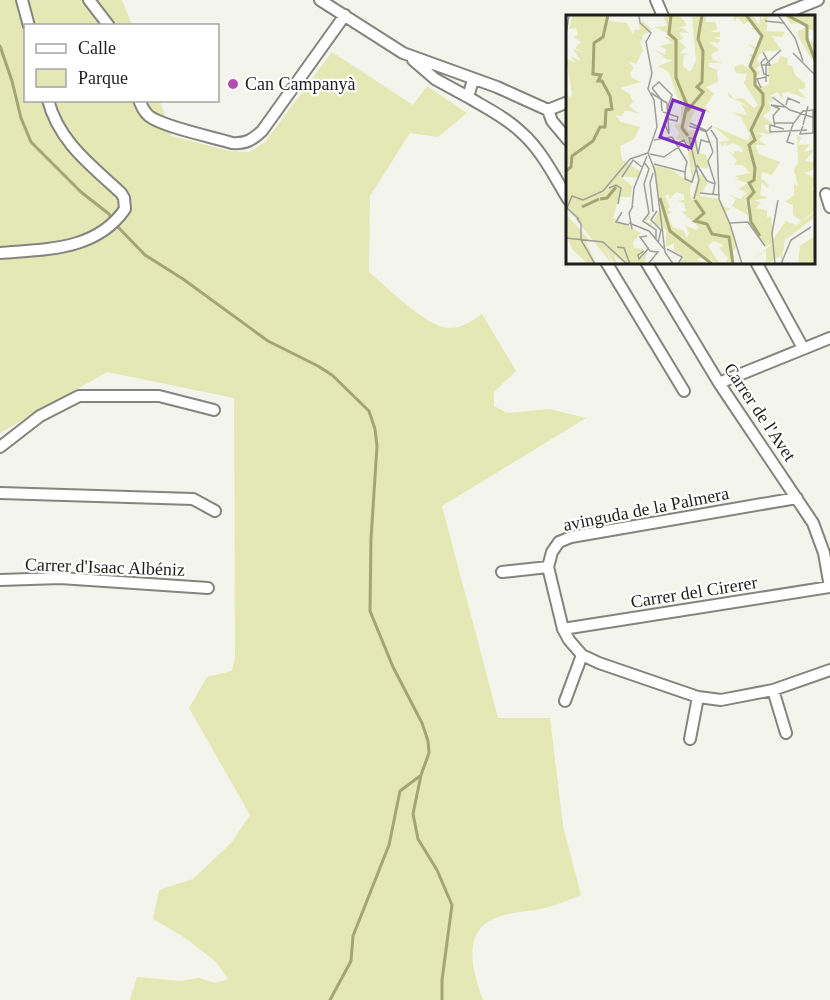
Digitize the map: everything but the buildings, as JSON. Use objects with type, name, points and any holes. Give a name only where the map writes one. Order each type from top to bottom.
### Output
[{"type":"street","points":[[22,0],[28,24]]},
{"type":"street","points":[[89,0],[107,24]]},
{"type":"street","points":[[320,0],[403,53],[435,79],[510,123],[542,156],[566,197]]},
{"type":"street","points":[[656,0],[663,15]]},
{"type":"street","points":[[780,15],[818,0]]},
{"type":"street","points":[[140,102],[150,118],[232,143],[243,144],[253,139],[262,130],[345,15]]},
{"type":"street","points":[[403,53],[497,87],[548,110],[552,121],[566,139]]},
{"type":"street","points":[[468,97],[473,80]]},
{"type":"street","points":[[0,253],[68,246],[84,241],[100,234],[114,223],[125,209],[121,193],[71,147],[61,133],[49,102]]},
{"type":"street","points":[[548,110],[566,102]]},
{"type":"street","points":[[825,194],[830,207]]},
{"type":"street","points":[[607,264],[684,391]]},
{"type":"street","name":"Carrer de l'Avet","points":[[647,264],[719,383],[813,523],[819,537],[830,587]]},
{"type":"street","points":[[757,264],[803,348]]},
{"type":"street","points":[[719,383],[830,338]]},
{"type":"street","points":[[0,447],[40,416],[79,396],[159,396],[214,410]]},
{"type":"street","points":[[0,493],[193,499],[215,511]]},
{"type":"street","name":"avinguda de la Palmera","points":[[548,567],[552,552],[559,542],[571,537],[797,498]]},
{"type":"street","points":[[502,572],[548,567],[563,629],[582,655],[698,697],[734,699],[773,690],[830,670]]},
{"type":"street","name":"Carrer d'Isaac Albéniz","points":[[0,580],[60,578],[208,588]]},
{"type":"street","name":"Carrer del Cirerer","points":[[563,629],[830,587]]},
{"type":"street","points":[[565,701],[582,655]]},
{"type":"street","points":[[773,690],[786,733]]},
{"type":"street","points":[[690,739],[698,697]]},
{"type":"green space","points":[[0,0],[122,0],[132,24],[24,24],[24,102],[160,102],[171,136],[230,151],[249,152],[265,142],[332,52],[413,105],[427,86],[467,113],[438,137],[410,133],[370,196],[369,272],[418,314],[439,326],[457,327],[482,314],[516,371],[494,392],[494,406],[507,413],[550,409],[586,418],[442,506],[498,718],[550,718],[563,826],[581,895],[546,908],[503,915],[482,927],[476,936],[472,957],[483,1000],[130,1000],[137,977],[181,981],[199,978],[215,983],[228,979],[216,962],[184,937],[153,919],[159,890],[193,879],[232,842],[250,815],[189,708],[207,677],[232,671],[235,657],[234,398],[107,372],[0,433]]},
{"type":"waterway","points":[[0,46],[21,118],[31,142],[81,192],[109,214],[112,220]]},
{"type":"waterway","points":[[116,225],[145,255],[183,279],[268,341],[332,375],[369,411],[375,429],[377,446],[371,539],[370,611],[393,667],[422,723],[428,741],[429,753],[421,775],[413,814],[418,839],[437,870],[452,905],[442,980],[442,1000]]},
{"type":"waterway","points":[[330,1000],[351,961],[353,936],[389,845],[400,791],[420,776]]},
{"type":"place","name":"Can Campanyà","points":[[233,84]]}]
